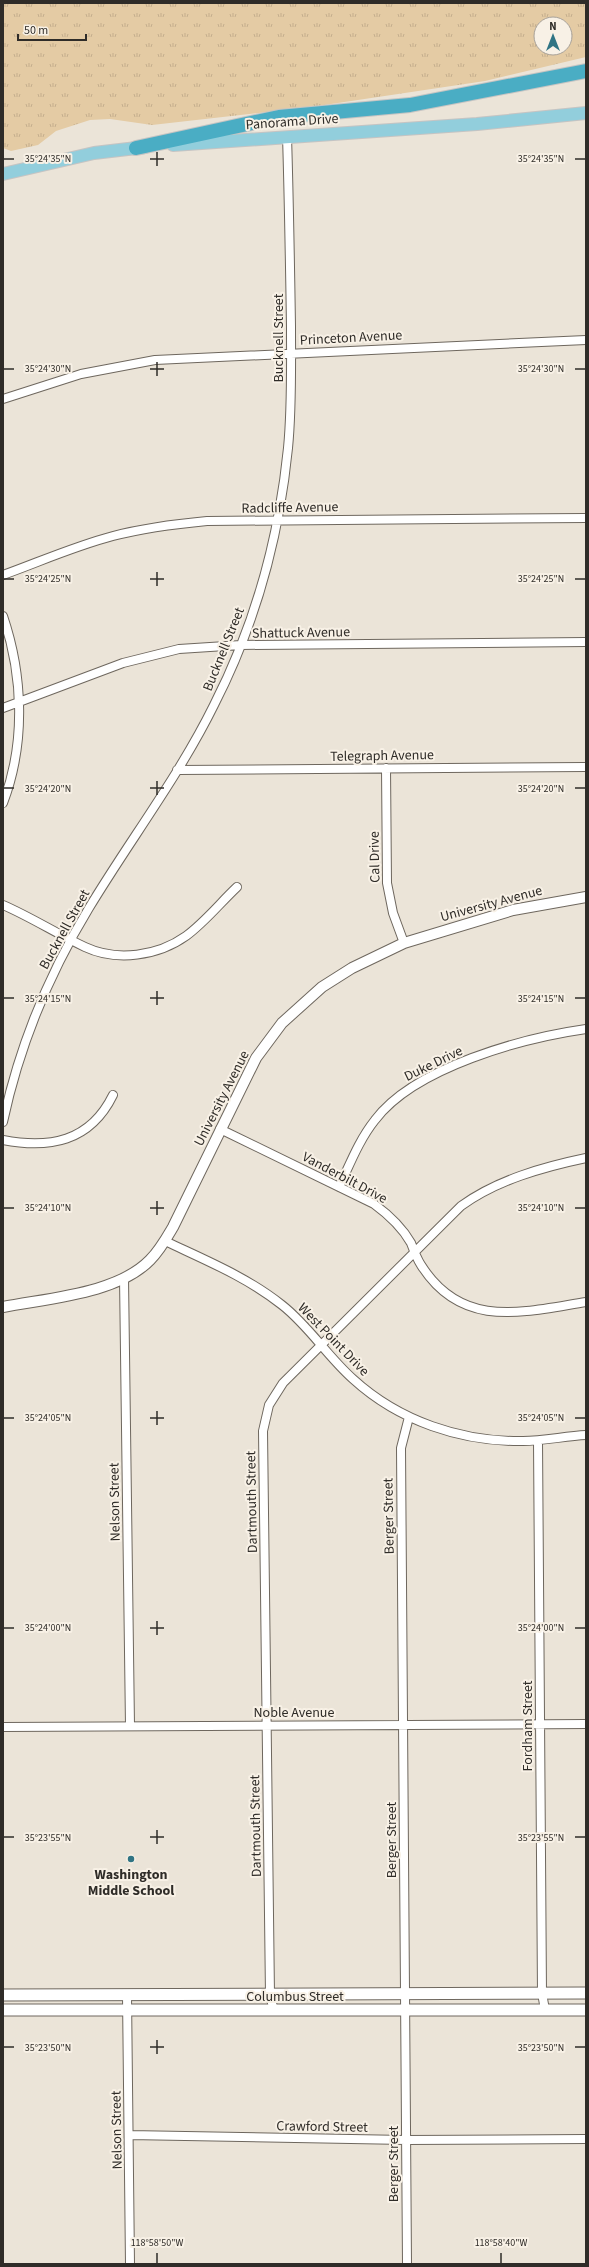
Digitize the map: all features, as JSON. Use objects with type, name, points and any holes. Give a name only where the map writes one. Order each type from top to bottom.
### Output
[{"type":"highway","points":[[136,148],[279,117],[410,105],[586,71]]},
{"type":"main road","name":"Panorama Drive","points":[[3,174],[64,159],[136,148],[287,136],[477,124],[586,113]]},
{"type":"main road","name":"Columbus Street","points":[[3,1995],[586,1993]]},
{"type":"main road","name":"Columbus Street","points":[[3,2010],[586,2010]]},
{"type":"street","name":"Bucknell Street","points":[[3,1122],[28,1034],[70,940],[177,770],[215,704],[241,645],[265,573],[278,520],[289,445],[291,353],[287,136]]},
{"type":"street","name":"Princeton Avenue","points":[[3,399],[50,382],[123,365],[188,357],[586,340]]},
{"type":"street","name":"Radcliffe Avenue","points":[[3,575],[83,545],[144,529],[207,521],[586,518]]},
{"type":"street","points":[[3,616],[13,653],[19,702],[16,751],[3,803]]},
{"type":"street","name":"Shattuck Avenue","points":[[3,708],[123,663],[150,655],[193,648],[241,645],[586,642]]},
{"type":"street","name":"Telegraph Avenue","points":[[177,770],[586,767]]},
{"type":"street","name":"Cal Drive","points":[[386,768],[388,894],[404,943]]},
{"type":"street","points":[[3,905],[86,948],[112,955],[143,954],[158,950],[186,936],[237,887]]},
{"type":"street","name":"University Avenue","points":[[3,1307],[98,1288],[124,1278],[150,1261],[165,1241],[248,1070],[282,1024],[322,987],[352,968],[404,943],[513,910],[586,897]]},
{"type":"street","name":"Duke Drive","points":[[339,1187],[364,1135],[375,1119],[394,1100],[412,1086],[454,1066],[507,1047],[543,1037],[586,1029]]},
{"type":"street","points":[[3,1140],[41,1145],[70,1137],[93,1122],[103,1112],[113,1095]]},
{"type":"street","name":"Vanderbilt Drive","points":[[220,1129],[339,1187],[384,1211],[403,1230],[430,1278],[441,1289],[464,1304],[477,1310],[490,1313],[512,1313],[586,1302]]},
{"type":"street","name":"Dartmouth Street","points":[[274,2011],[270,1995],[263,1431],[269,1405],[283,1383],[461,1206],[472,1198],[510,1180],[537,1170],[586,1158]]},
{"type":"street","name":"West Point Drive","points":[[165,1241],[244,1279],[266,1293],[300,1321],[354,1380],[374,1396],[409,1417],[450,1432],[497,1441],[538,1441],[586,1435]]},
{"type":"street","name":"Nelson Street","points":[[124,1278],[130,1726]]},
{"type":"street","name":"Berger Street","points":[[407,2264],[401,1448],[409,1417]]},
{"type":"street","name":"Fordham Street","points":[[538,1441],[542,1994],[545,2010]]},
{"type":"street","name":"Noble Avenue","points":[[3,1727],[586,1724]]},
{"type":"street","name":"Nelson Street","points":[[127,1995],[130,2264]]},
{"type":"street","name":"Crawford Street","points":[[129,2136],[406,2140],[586,2139]]},
{"type":"green space","points":[[3,3],[586,3],[586,57],[485,81],[311,107],[152,125],[110,119],[90,120],[56,131],[38,145],[11,151],[3,148]]},
{"type":"place","name":"Washington Middle School","points":[[131,1859]]}]
